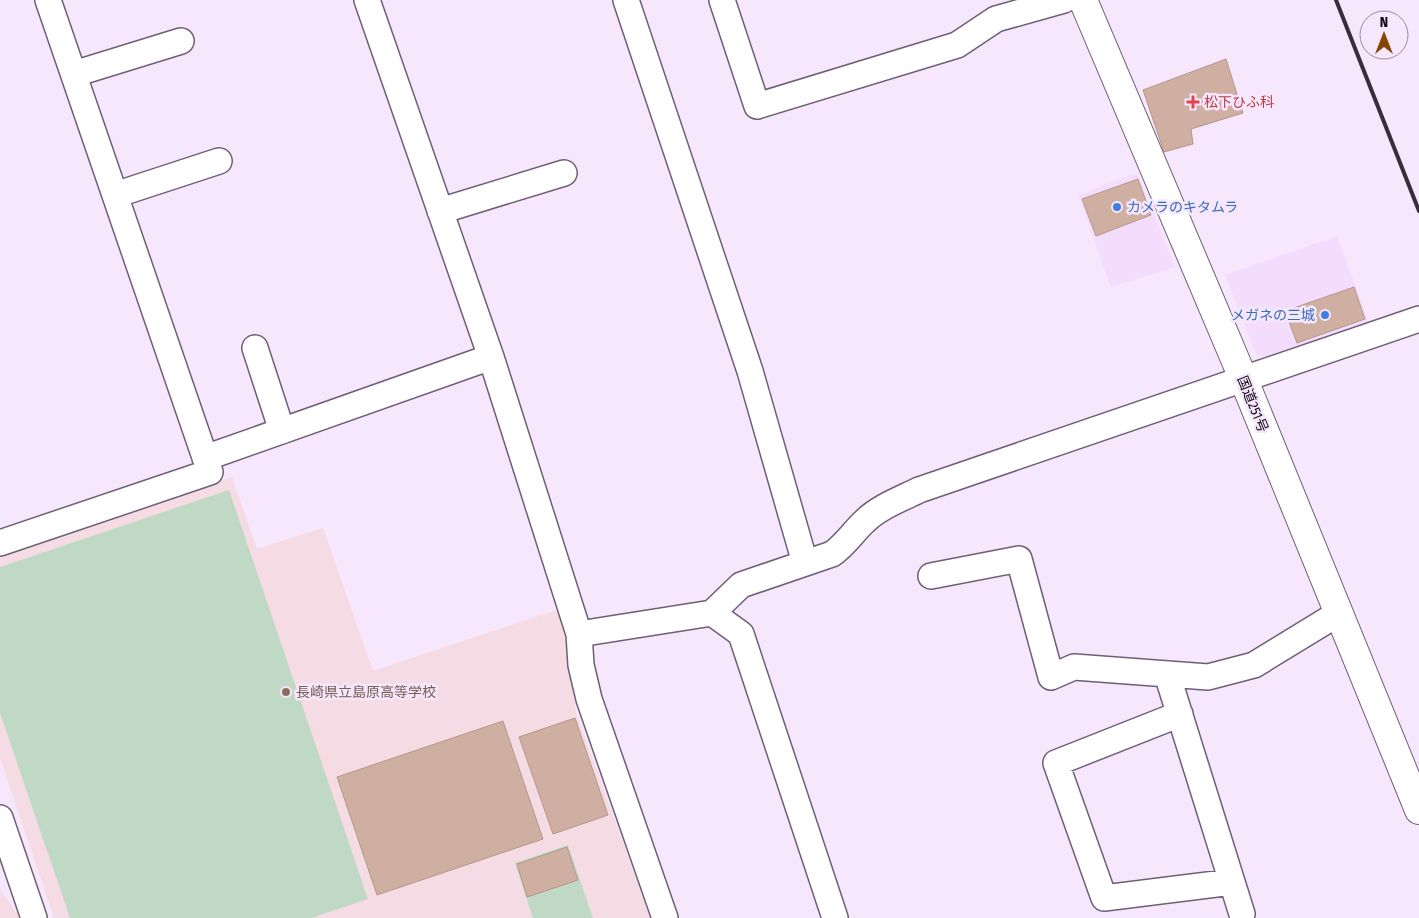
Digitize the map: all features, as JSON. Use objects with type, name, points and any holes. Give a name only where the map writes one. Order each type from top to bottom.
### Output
[{"type":"highway","name":"国道251号","points":[[1084,0],[1243,378],[1419,810]]},
{"type":"street","points":[[0,543],[210,472],[48,0]]},
{"type":"street","points":[[368,0],[492,357],[580,634],[582,665],[589,699],[665,918]]},
{"type":"street","points":[[626,0],[750,370],[805,563]]},
{"type":"street","points":[[722,0],[757,106],[957,45],[996,19],[1064,0]]},
{"type":"street","points":[[74,74],[181,41]]},
{"type":"street","points":[[115,195],[219,161]]},
{"type":"street","points":[[440,211],[564,173]]},
{"type":"street","points":[[580,634],[712,613],[741,585],[832,554],[845,545],[865,521],[875,513],[919,490],[1419,319]]},
{"type":"street","points":[[254,348],[282,431]]},
{"type":"street","points":[[205,458],[492,357]]},
{"type":"street","points":[[932,576],[1019,559],[1051,677],[1074,667],[1208,677],[1254,665],[1339,613]]},
{"type":"street","points":[[712,613],[741,634],[836,918]]},
{"type":"street","points":[[1167,674],[1242,914]]},
{"type":"street","points":[[1180,714],[1056,763],[1104,898],[1232,882]]},
{"type":"street","points":[[1,827],[34,918]]},
{"type":"shaded area","points":[[1137,173],[1175,267],[1111,287],[1078,195]]},
{"type":"shaded area","points":[[1337,236],[1370,325],[1277,356],[1257,356],[1225,275]]},
{"type":"shaded area","name":"長崎県立島原高等学校","points":[[232,477],[257,549],[323,528],[373,671],[560,609],[576,712],[650,918],[54,918],[0,758],[0,555]]},
{"type":"shaded area","points":[[0,889],[18,915],[19,918],[0,918]]},
{"type":"green space","points":[[229,490],[368,899],[311,918],[70,918],[0,713],[0,567]]},
{"type":"green space","points":[[568,845],[593,918],[533,918],[515,863]]},
{"type":"building","name":"松下ひふ科","points":[[1226,59],[1243,113],[1191,129],[1193,144],[1164,152],[1143,90]]},
{"type":"building","name":"カメラのキタムラ","points":[[1138,179],[1151,215],[1096,236],[1082,199]]},
{"type":"building","name":"メガネの三城","points":[[1354,287],[1365,319],[1297,343],[1285,311]]},
{"type":"building","points":[[575,718],[608,815],[553,834],[519,737]]},
{"type":"building","points":[[503,721],[543,839],[377,895],[337,777]]},
{"type":"building","points":[[567,847],[578,880],[527,897],[517,864]]},
{"type":"railway","points":[[1336,0],[1419,211]]},
{"type":"place","name":"松下ひふ科","points":[[1193,102]]},
{"type":"place","name":"カメラのキタムラ","points":[[1117,207]]},
{"type":"place","name":"メガネの三城","points":[[1325,315]]},
{"type":"place","name":"長崎県立島原高等学校","points":[[286,692]]}]
